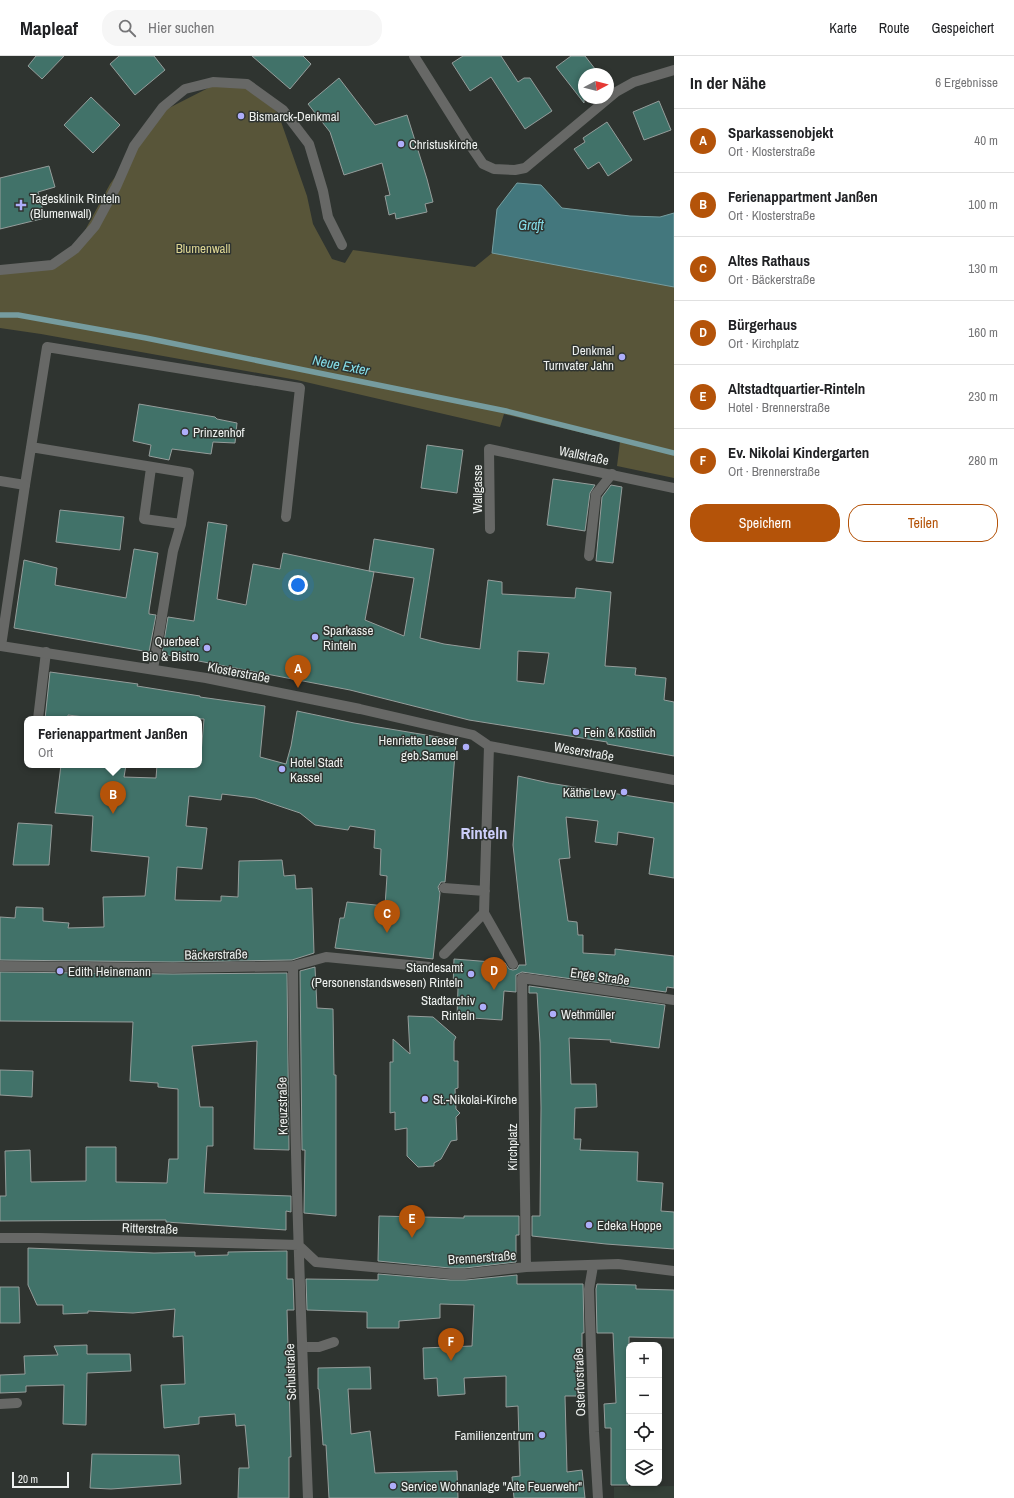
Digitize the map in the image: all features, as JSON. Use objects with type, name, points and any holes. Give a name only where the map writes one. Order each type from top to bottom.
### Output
[{"type":"street","points":[[414,56],[470,146],[483,164],[494,169],[505,170],[525,168],[616,92],[634,82],[674,70]]},
{"type":"street","points":[[0,270],[52,265],[75,249],[95,226],[116,187],[134,146],[163,107],[185,89],[213,82],[247,84],[284,110],[309,144],[323,191],[328,217],[342,245]]},
{"type":"street","name":"Klosterstraße","points":[[286,517],[300,388],[48,347],[25,485],[1,646],[153,669],[360,709],[473,735],[489,746]]},
{"type":"street","points":[[31,447],[151,468],[189,473],[181,524],[173,551],[153,669]]},
{"type":"street","name":"Wallstraße","points":[[490,449],[674,488]]},
{"type":"street","name":"Wallgasse","points":[[490,449],[490,529]]},
{"type":"street","points":[[151,468],[144,519],[181,524]]},
{"type":"street","points":[[590,556],[596,494],[612,474]]},
{"type":"street","points":[[0,481],[25,485]]},
{"type":"street","points":[[38,716],[46,652]]},
{"type":"street","points":[[489,746],[484,913],[513,964]]},
{"type":"street","name":"Weserstraße","points":[[489,746],[674,780]]},
{"type":"street","points":[[444,888],[485,891]]},
{"type":"street","points":[[444,954],[484,913]]},
{"type":"street","name":"Bäckerstraße","points":[[0,966],[173,968],[293,966],[326,957],[430,967]]},
{"type":"street","name":"Kreuzstraße","points":[[293,966],[298,1245]]},
{"type":"street","name":"Enge Straße","points":[[522,978],[674,1000]]},
{"type":"street","name":"Kirchplatz","points":[[522,978],[526,1268]]},
{"type":"street","name":"Ritterstraße","points":[[0,1238],[298,1245]]},
{"type":"street","name":"Brennerstraße","points":[[298,1245],[316,1262],[450,1274],[526,1268],[618,1264],[674,1271]]},
{"type":"street","name":"Schulstraße","points":[[298,1245],[308,1498]]},
{"type":"street","name":"Ostertorstraße","points":[[593,1266],[589,1289],[598,1498]]},
{"type":"street","points":[[302,1347],[319,1347],[334,1342]]},
{"type":"street","points":[[0,1404],[17,1403]]},
{"type":"shaded area","points":[[674,1486],[674,1498],[614,1498],[614,1487]]},
{"type":"green space","name":"Blumenwall","points":[[218,83],[252,87],[278,113],[307,196],[313,224],[332,259],[345,263],[353,250],[475,267],[492,253],[497,209],[517,183],[541,185],[562,208],[630,216],[660,217],[674,213],[674,478],[617,466],[620,442],[504,414],[500,427],[297,380],[0,328],[0,270],[52,265],[75,249],[110,184],[165,110]]},
{"type":"water","name":"Graft","points":[[517,183],[541,185],[562,208],[630,216],[660,217],[674,213],[674,287],[492,253],[497,209]]},
{"type":"building","points":[[36,56],[64,56],[42,79],[28,66]]},
{"type":"building","points":[[119,56],[154,56],[165,70],[135,95],[110,64]]},
{"type":"building","points":[[252,56],[303,56],[311,64],[290,89]]},
{"type":"building","points":[[463,56],[501,56],[518,82],[524,78],[530,78],[552,111],[525,129],[491,77],[470,91],[452,63]]},
{"type":"building","points":[[571,56],[585,56],[594,68],[578,68],[578,95],[556,67]]},
{"type":"building","points":[[339,78],[375,125],[407,115],[433,202],[425,204],[427,212],[396,219],[395,213],[389,215],[385,196],[390,195],[382,163],[344,175],[330,132],[308,104]]},
{"type":"building","points":[[91,97],[120,125],[93,153],[64,125]]},
{"type":"building","points":[[659,101],[671,130],[644,140],[633,112]]},
{"type":"building","points":[[607,122],[632,160],[608,176],[599,162],[588,169],[574,149],[585,142],[583,138]]},
{"type":"building","name":"Tagesklinik Rinteln (Blumenwall)","points":[[49,166],[55,187],[38,192],[45,218],[0,229],[0,178]]},
{"type":"building","name":"Prinzenhof","points":[[139,404],[215,417],[217,419],[237,423],[235,443],[213,442],[211,454],[172,449],[169,460],[149,456],[151,445],[133,441]]},
{"type":"building","points":[[427,445],[463,450],[457,493],[421,488]]},
{"type":"building","points":[[553,479],[595,485],[590,493],[585,531],[547,525]]},
{"type":"building","points":[[611,485],[622,487],[613,563],[596,561],[602,497]]},
{"type":"building","points":[[60,510],[124,517],[120,550],[56,542]]},
{"type":"building","points":[[208,522],[227,525],[217,599],[246,605],[253,564],[280,569],[283,553],[369,571],[374,539],[434,549],[420,638],[444,644],[480,649],[488,580],[502,582],[502,594],[575,598],[576,588],[611,592],[605,666],[636,668],[635,675],[666,678],[664,700],[674,702],[674,756],[607,744],[607,742],[469,720],[350,690],[162,654],[168,617],[194,621]],"holes":[[[370,571],[414,578],[404,636],[365,620],[374,572]],[[518,651],[549,653],[544,684],[517,681]]]},
{"type":"building","points":[[134,549],[158,553],[149,611],[149,614],[156,615],[149,652],[14,628],[24,560],[57,568],[55,585],[126,598]]},
{"type":"building","points":[[50,672],[138,684],[137,686],[265,706],[260,757],[286,764],[291,746],[297,711],[354,723],[456,740],[445,882],[441,882],[438,887],[440,893],[433,959],[335,948],[340,918],[344,918],[347,902],[385,906],[387,876],[380,875],[381,849],[374,848],[375,830],[350,826],[348,830],[315,825],[300,813],[255,798],[222,794],[221,800],[189,796],[186,826],[207,828],[202,869],[177,867],[175,900],[221,901],[221,896],[238,897],[239,861],[282,860],[284,876],[295,875],[296,889],[312,888],[314,953],[292,960],[173,962],[0,960],[0,917],[15,918],[16,907],[43,908],[43,921],[69,923],[68,928],[104,927],[103,897],[145,896],[149,857],[91,851],[93,816],[55,813],[61,768],[126,768],[124,777],[156,778],[157,768],[202,768],[204,719],[202,719],[202,716],[45,716]]},
{"type":"building","points":[[518,776],[549,783],[674,803],[674,878],[649,874],[654,838],[618,832],[617,845],[595,842],[598,821],[566,817],[570,858],[559,859],[568,921],[577,922],[578,935],[583,935],[583,953],[615,955],[615,949],[674,956],[674,988],[667,987],[666,992],[522,972],[516,975],[516,992],[504,991],[502,1020],[457,1017],[458,988],[453,987],[454,959],[505,963],[509,969],[513,970],[517,969],[519,965],[526,965],[513,845]]},
{"type":"building","points":[[18,823],[52,825],[49,865],[13,865]]},
{"type":"building","points":[[315,967],[317,1008],[333,1009],[334,1075],[336,1075],[336,1216],[304,1213],[305,1150],[302,1150],[300,971]]},
{"type":"building","points":[[0,972],[173,974],[287,973],[289,1150],[254,1149],[257,1041],[192,1046],[200,1107],[213,1107],[213,1146],[207,1146],[204,1193],[291,1196],[291,1212],[286,1211],[286,1230],[166,1222],[166,1220],[0,1221],[0,1196],[6,1196],[5,1151],[30,1150],[31,1182],[86,1181],[86,1147],[116,1147],[116,1182],[167,1183],[169,1159],[178,1159],[178,1089],[158,1087],[158,1083],[130,1081],[133,1022],[0,1021]]},
{"type":"building","points":[[529,986],[665,1005],[659,1048],[610,1042],[611,1040],[569,1038],[571,1084],[596,1084],[597,1107],[575,1108],[574,1139],[581,1139],[580,1150],[638,1152],[637,1181],[663,1183],[661,1211],[674,1212],[674,1249],[606,1244],[532,1236],[532,1216],[540,1216],[541,1108],[540,1043],[537,993],[529,993]]},
{"type":"building","name":"St.-Nikolai-Kirche","points":[[408,1016],[433,1017],[456,1037],[454,1041],[454,1061],[458,1061],[458,1088],[455,1089],[456,1109],[460,1113],[456,1117],[457,1140],[451,1141],[441,1159],[434,1163],[434,1166],[418,1167],[407,1156],[407,1128],[395,1130],[395,1112],[390,1113],[390,1062],[393,1062],[393,1039],[410,1054]]},
{"type":"building","points":[[0,1070],[33,1071],[32,1097],[0,1095]]},
{"type":"building","points":[[379,1216],[464,1218],[464,1216],[519,1216],[519,1235],[516,1235],[516,1262],[465,1268],[450,1268],[378,1261]]},
{"type":"building","points":[[28,1248],[154,1253],[195,1252],[195,1256],[228,1255],[228,1252],[287,1251],[287,1279],[293,1279],[294,1310],[287,1310],[291,1457],[289,1457],[289,1498],[238,1498],[239,1468],[249,1468],[245,1425],[236,1426],[235,1414],[199,1417],[199,1424],[164,1428],[161,1385],[185,1384],[183,1336],[173,1337],[175,1309],[133,1313],[88,1311],[88,1313],[63,1314],[63,1305],[37,1305],[28,1285]]},
{"type":"building","points":[[378,1274],[450,1280],[517,1275],[517,1284],[583,1284],[584,1333],[582,1333],[582,1396],[565,1396],[567,1472],[582,1470],[585,1498],[514,1498],[512,1477],[520,1476],[518,1406],[506,1407],[506,1376],[464,1378],[465,1394],[438,1396],[437,1378],[424,1379],[423,1348],[472,1346],[474,1305],[440,1304],[440,1318],[399,1321],[399,1328],[367,1328],[367,1312],[307,1310],[306,1279],[378,1280]]},
{"type":"building","points":[[597,1284],[636,1285],[636,1289],[674,1290],[674,1338],[629,1337],[629,1342],[626,1342],[626,1485],[611,1485],[611,1428],[605,1428],[604,1404],[616,1403],[613,1333],[597,1333]]},
{"type":"building","points":[[0,1287],[19,1287],[20,1323],[0,1323]]},
{"type":"building","points":[[87,1345],[87,1354],[130,1354],[131,1371],[87,1373],[86,1425],[63,1424],[64,1385],[26,1386],[26,1392],[0,1393],[0,1375],[25,1374],[24,1356],[58,1355],[54,1346]]},
{"type":"building","points":[[370,1367],[371,1389],[348,1389],[351,1434],[370,1431],[375,1473],[457,1471],[458,1498],[329,1498],[326,1445],[323,1445],[318,1389],[318,1368]]},
{"type":"building","points":[[92,1454],[179,1455],[181,1484],[111,1489],[90,1488]]},
{"type":"waterway","name":"Neue Exter","points":[[0,315],[18,315],[146,338],[506,411],[674,453]]},
{"type":"place","name":"Bismarck-Denkmal","points":[[241,116]]},
{"type":"place","name":"Christuskirche","points":[[401,144]]},
{"type":"place","name":"Tagesklinik Rinteln (Blumenwall)","points":[[21,205]]},
{"type":"place","name":"Denkmal Turnvater Jahn","points":[[622,357]]},
{"type":"place","name":"Prinzenhof","points":[[185,432]]},
{"type":"place","name":"Sparkasse Rinteln","points":[[315,637]]},
{"type":"place","name":"Querbeet Bio & Bistro","points":[[207,648]]},
{"type":"place","name":"Sparkassenobjekt","points":[[298,688]]},
{"type":"place","name":"Fein & Köstlich","points":[[576,732]]},
{"type":"place","name":"Henriette Leeser geb.Samuel","points":[[466,747]]},
{"type":"place","name":"Hotel Stadt Kassel","points":[[282,769]]},
{"type":"place","name":"Käthe Levy","points":[[624,792]]},
{"type":"place","name":"Ferienappartment Janßen","points":[[113,814]]},
{"type":"place","name":"Altes Rathaus","points":[[387,933]]},
{"type":"place","name":"Edith Heinemann","points":[[60,971]]},
{"type":"place","name":"Standesamt (Personenstandswesen) Rinteln","points":[[471,974]]},
{"type":"place","name":"Bürgerhaus","points":[[494,990]]},
{"type":"place","name":"Stadtarchiv Rinteln","points":[[483,1007]]},
{"type":"place","name":"Wethmüller","points":[[553,1014]]},
{"type":"place","name":"St.-Nikolai-Kirche","points":[[425,1099]]},
{"type":"place","name":"Edeka Hoppe","points":[[589,1225]]},
{"type":"place","name":"Altstadtquartier-Rinteln","points":[[412,1238]]},
{"type":"place","name":"Ev. Nikolai Kindergarten","points":[[451,1361]]},
{"type":"place","name":"Familienzentrum","points":[[542,1435]]},
{"type":"place","name":"Service Wohnanlage \"Alte Feuerwehr\"","points":[[393,1486]]},
{"type":"district","name":"Rinteln","points":[[484,833]]}]
